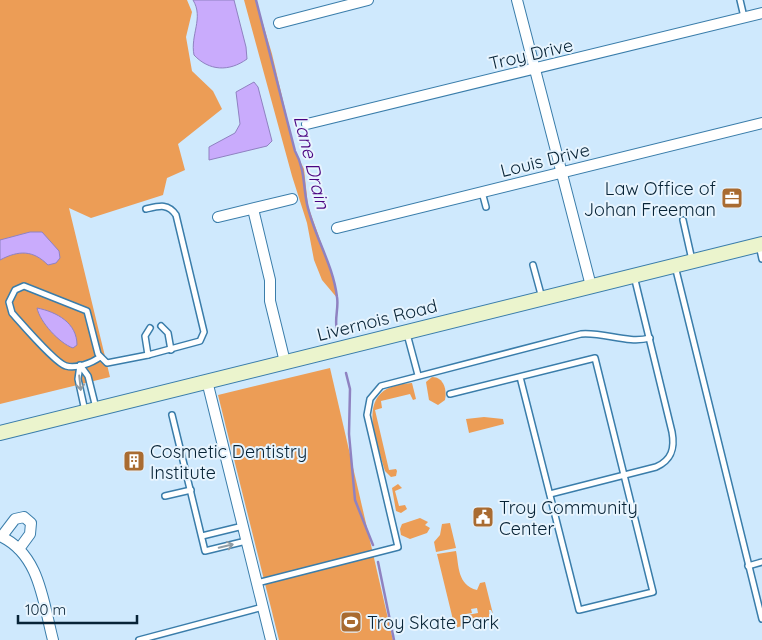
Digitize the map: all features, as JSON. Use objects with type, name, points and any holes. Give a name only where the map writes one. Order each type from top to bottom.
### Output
[{"type":"main road","name":"Livernois Road","points":[[0,433],[760,244]]},
{"type":"street","points":[[279,23],[368,0]]},
{"type":"street","points":[[517,0],[591,286]]},
{"type":"street","name":"Troy Drive","points":[[307,124],[535,70],[762,13]]},
{"type":"street","name":"Louis Drive","points":[[337,228],[762,123]]},
{"type":"street","points":[[218,217],[292,199]]},
{"type":"street","points":[[253,209],[270,280],[270,301],[285,362]]},
{"type":"street","points":[[207,381],[271,640]]},
{"type":"street","points":[[19,549],[30,534],[31,523],[24,517],[15,518],[1,536],[19,549],[26,557],[36,576],[53,640]]},
{"type":"lane","points":[[740,0],[744,18]]},
{"type":"lane","points":[[482,192],[486,208]]},
{"type":"lane","points":[[100,357],[71,367],[61,364],[12,313],[9,302],[15,290],[21,287],[30,287],[87,311],[100,357],[110,363],[172,350],[200,341],[204,332],[176,215],[168,207],[146,209]]},
{"type":"lane","points":[[683,220],[692,260]]},
{"type":"lane","points":[[760,244],[762,259]]},
{"type":"lane","points":[[533,264],[542,298]]},
{"type":"lane","points":[[675,266],[762,619]]},
{"type":"lane","points":[[550,494],[659,466],[669,457],[673,449],[672,432],[634,276]]},
{"type":"lane","points":[[161,326],[168,333],[172,350]]},
{"type":"lane","points":[[148,355],[145,336],[150,328]]},
{"type":"lane","points":[[407,332],[418,375]]},
{"type":"lane","points":[[257,583],[398,547],[367,411],[370,399],[378,388],[390,382],[581,334],[606,334],[632,340],[650,338]]},
{"type":"lane","points":[[450,394],[595,358],[652,592],[579,610],[520,377]]},
{"type":"lane","points":[[80,365],[88,376],[91,410]]},
{"type":"lane","points":[[80,365],[78,379],[91,410]]},
{"type":"lane","points":[[172,415],[205,551],[246,541]]},
{"type":"lane","points":[[165,496],[191,490]]},
{"type":"lane","points":[[202,536],[243,526]]},
{"type":"lane","points":[[748,566],[762,562]]},
{"type":"lane","points":[[140,640],[263,607]]},
{"type":"shaded area","points":[[0,0],[187,0],[192,12],[186,37],[192,71],[213,91],[222,109],[178,144],[185,170],[167,178],[163,195],[91,218],[69,208],[110,377],[0,404]]},
{"type":"shaded area","points":[[193,0],[234,0],[246,47],[247,59],[233,66],[219,68],[206,64],[194,55],[197,13]]},
{"type":"shaded area","points":[[244,0],[256,0],[272,54],[295,151],[304,169],[308,206],[333,276],[338,299],[322,280],[314,260],[307,223],[292,176]]},
{"type":"shaded area","points":[[254,82],[258,87],[272,141],[267,146],[209,160],[209,147],[235,133],[240,124],[236,92]]},
{"type":"shaded area","points":[[30,232],[42,232],[59,251],[60,258],[56,263],[48,265],[37,256],[26,253],[13,254],[0,260],[0,240]]},
{"type":"shaded area","points":[[37,308],[52,312],[65,320],[74,330],[77,345],[73,348],[56,337],[42,319]]},
{"type":"shaded area","points":[[330,368],[393,640],[279,640],[218,395]]},
{"type":"shaded area","points":[[432,377],[442,382],[446,392],[445,400],[438,405],[429,400],[426,382]]},
{"type":"shaded area","points":[[412,383],[416,399],[413,400],[410,394],[381,401],[382,408],[375,410],[389,470],[396,469],[397,471],[396,476],[391,477],[385,471],[374,428],[373,414],[375,402],[381,393],[393,386]]},
{"type":"shaded area","points":[[484,417],[503,419],[504,424],[469,433],[466,419]]},
{"type":"shaded area","points":[[398,484],[402,488],[395,491],[399,506],[405,505],[407,509],[401,513],[396,511],[392,488]]},
{"type":"shaded area","points":[[420,518],[428,522],[425,525],[430,528],[427,533],[410,539],[401,535],[400,529],[402,524]]},
{"type":"shaded area","points":[[450,523],[456,548],[436,552],[434,542],[440,535],[442,524]]},
{"type":"shaded area","points":[[456,551],[460,574],[466,584],[477,590],[480,583],[485,582],[493,614],[489,610],[490,619],[464,625],[462,616],[478,613],[477,608],[471,609],[472,613],[460,615],[462,626],[455,628],[437,554]]},
{"type":"waterway","name":"Lane Drain","points":[[256,0],[295,151],[301,164],[310,216],[335,285],[337,331]]},
{"type":"waterway","name":"Lane Drain","points":[[346,373],[350,389],[349,434],[355,500],[373,545]]},
{"type":"waterway","name":"Lane Drain","points":[[378,562],[394,640]]},
{"type":"place","name":"Law Office of Johan Freeman","points":[[732,198]]},
{"type":"place","name":"Cosmetic Dentistry Institute","points":[[134,461]]},
{"type":"place","name":"Troy Community Center","points":[[483,517]]},
{"type":"place","name":"Troy Skate Park","points":[[351,622]]}]
